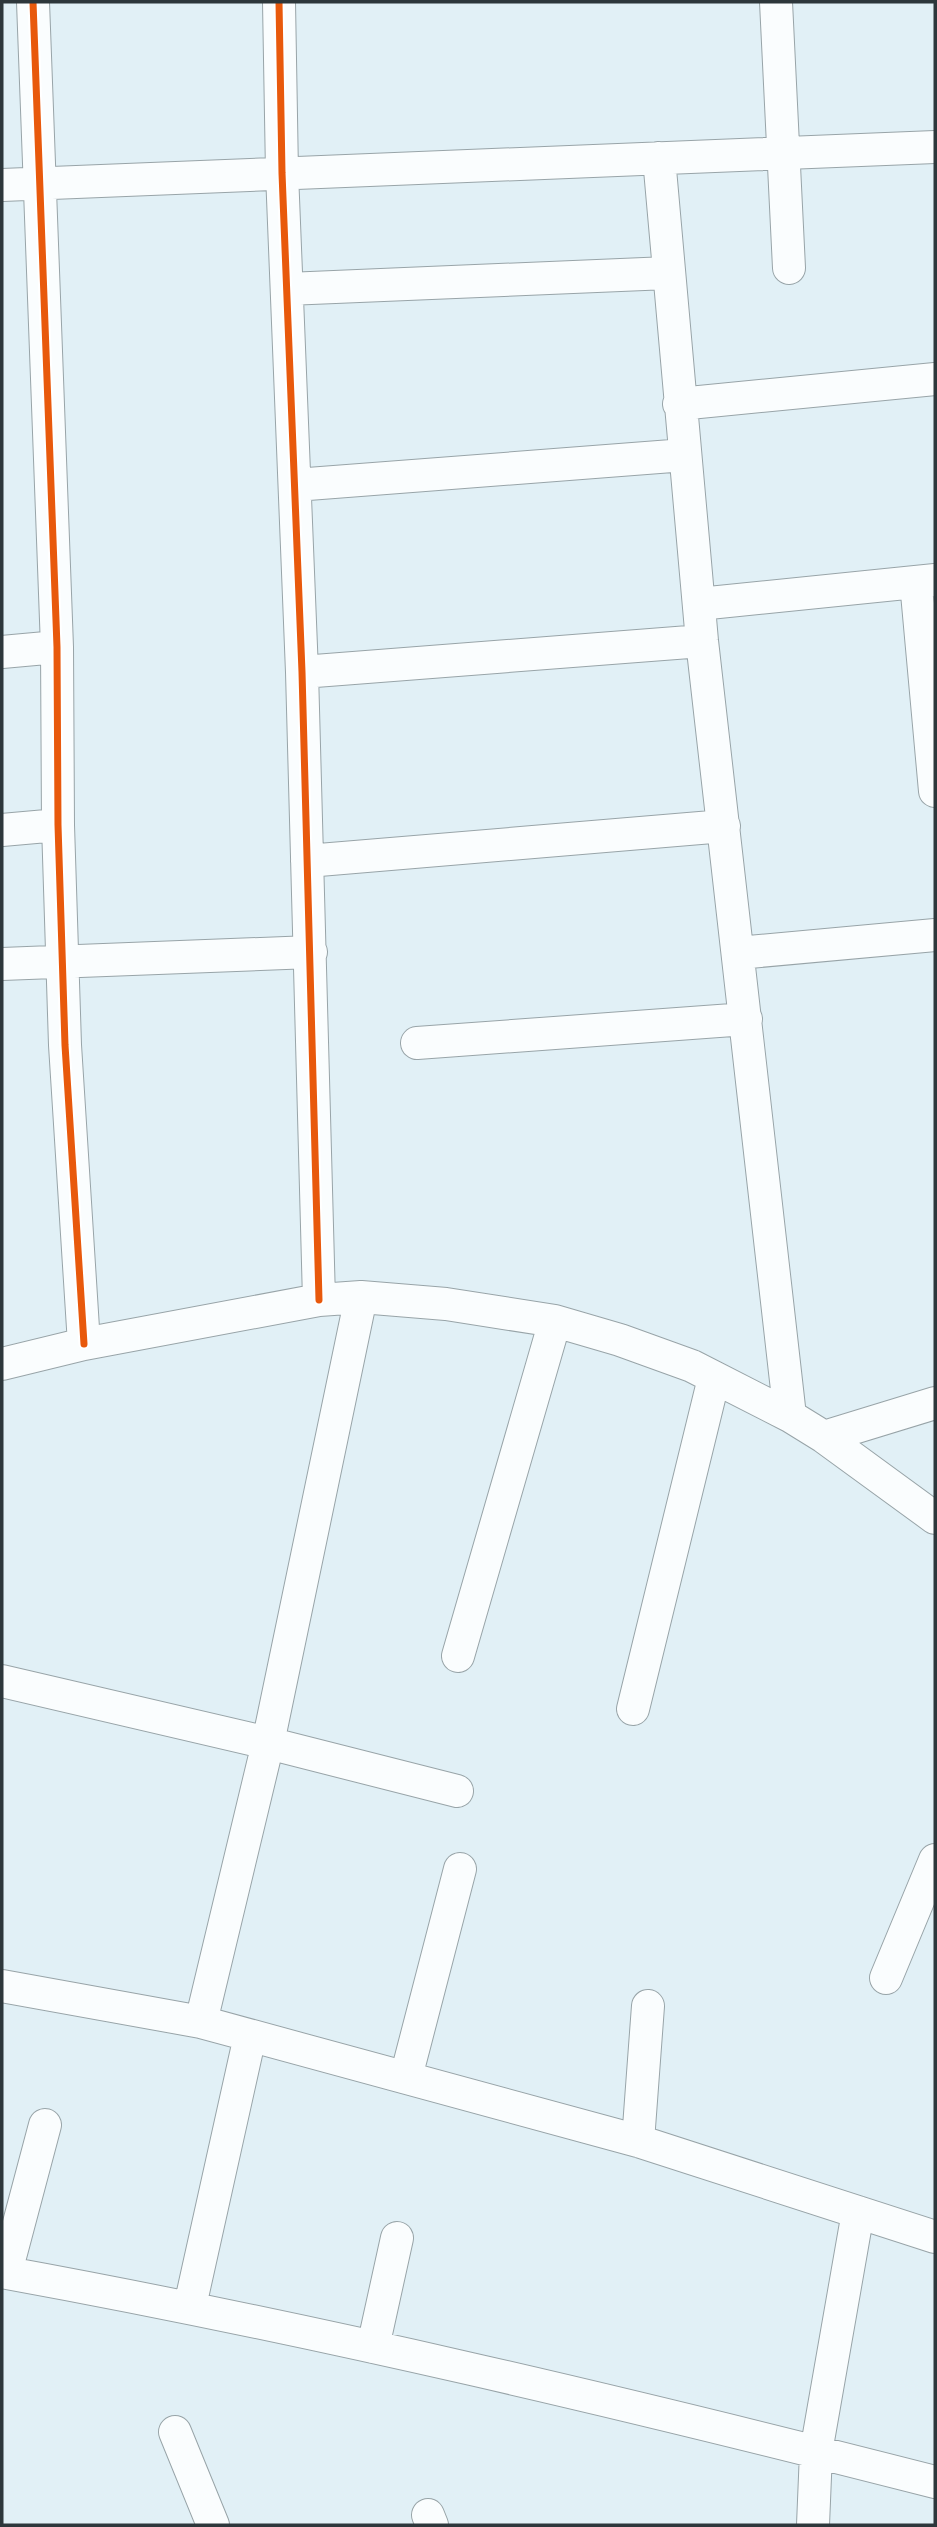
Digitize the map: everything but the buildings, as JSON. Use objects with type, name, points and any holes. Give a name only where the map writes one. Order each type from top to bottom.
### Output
[{"type":"street","points":[[33,2],[57,647],[58,825],[65,1045],[84,1344]]},
{"type":"street","points":[[279,2],[282,173],[311,952],[319,1300]]},
{"type":"street","points":[[776,2],[789,268]]},
{"type":"street","points":[[2,185],[935,147]]},
{"type":"street","points":[[659,158],[702,640],[790,1416]]},
{"type":"street","points":[[286,289],[668,273]]},
{"type":"street","points":[[679,404],[935,379]]},
{"type":"street","points":[[295,485],[685,456]]},
{"type":"street","points":[[699,604],[925,581],[935,792]]},
{"type":"street","points":[[302,672],[702,640]]},
{"type":"street","points":[[2,652],[57,647]]},
{"type":"street","points":[[2,830],[58,825]]},
{"type":"street","points":[[307,861],[724,827]]},
{"type":"street","points":[[738,953],[935,935]]},
{"type":"street","points":[[2,964],[311,952]]},
{"type":"street","points":[[417,1043],[746,1019]]},
{"type":"street","points":[[201,2022],[268,1743],[361,1297]]},
{"type":"street","points":[[2,1364],[84,1344],[319,1300],[361,1297],[446,1304],[555,1321],[620,1340],[692,1366],[790,1416],[824,1437],[935,1518]]},
{"type":"street","points":[[458,1656],[555,1321]]},
{"type":"street","points":[[632,1709],[714,1378]]},
{"type":"street","points":[[824,1437],[935,1403]]},
{"type":"street","points":[[2,1681],[268,1743],[457,1791]]},
{"type":"street","points":[[886,1978],[935,1860]]},
{"type":"street","points":[[406,2077],[460,1869]]},
{"type":"street","points":[[2,1986],[201,2022],[406,2077],[638,2141],[935,2237]]},
{"type":"street","points":[[638,2141],[648,2006]]},
{"type":"street","points":[[190,2306],[250,2036]]},
{"type":"street","points":[[45,2125],[4,2272],[190,2306],[373,2347],[935,2482]]},
{"type":"street","points":[[813,2525],[816,2452],[858,2212]]},
{"type":"street","points":[[373,2347],[397,2238]]},
{"type":"street","points":[[175,2431],[212,2525]]},
{"type":"cycle path","points":[[33,2],[57,647],[58,825],[65,1045],[84,1344]]},
{"type":"cycle path","points":[[279,2],[282,173],[302,672],[319,1300]]}]
